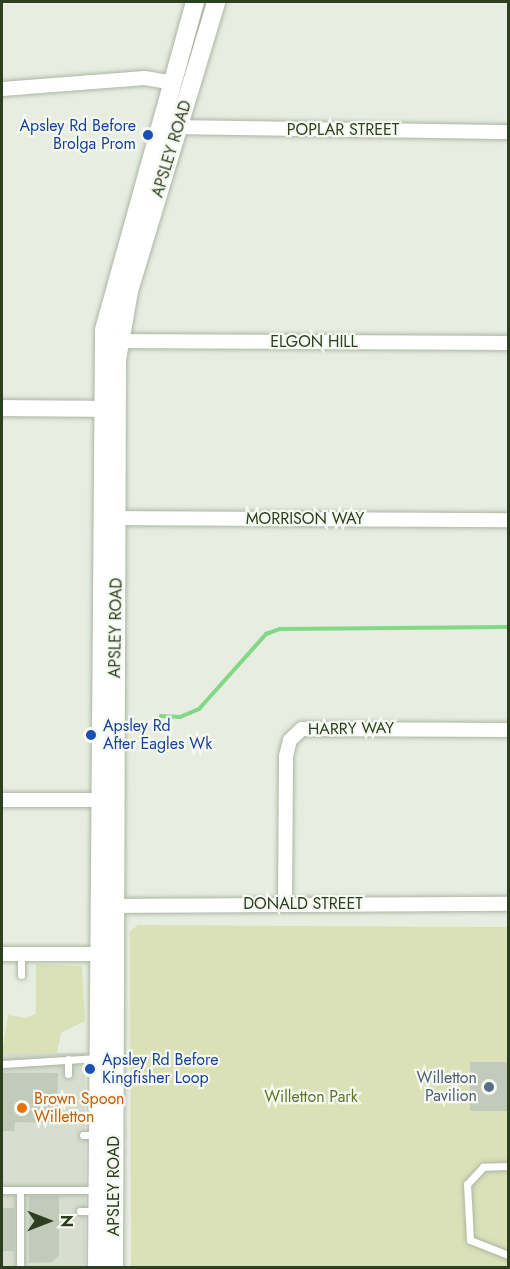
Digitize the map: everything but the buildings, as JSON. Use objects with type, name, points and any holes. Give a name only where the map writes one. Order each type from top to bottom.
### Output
[{"type":"main road","name":"APSLEY ROAD","points":[[114,1268],[106,954],[108,308],[195,2]]},
{"type":"main road","name":"APSLEY ROAD","points":[[109,409],[129,291],[216,2]]},
{"type":"main road","name":"APSLEY ROAD","points":[[98,1268],[89,1211],[98,1190],[90,1135],[106,954]]},
{"type":"street","points":[[2,89],[146,78],[172,82]]},
{"type":"street","name":"POPLAR STREET","points":[[179,127],[508,132]]},
{"type":"street","name":"ELGON HILL","points":[[119,341],[508,343]]},
{"type":"street","points":[[2,408],[109,409]]},
{"type":"street","name":"MORRISON WAY","points":[[109,518],[508,520]]},
{"type":"street","name":"HARRY WAY","points":[[285,904],[286,756],[290,740],[302,729],[508,730]]},
{"type":"street","points":[[2,800],[107,800]]},
{"type":"street","name":"DONALD STREET","points":[[107,906],[508,904]]},
{"type":"street","points":[[2,954],[106,954]]},
{"type":"lane","points":[[21,954],[21,975]]},
{"type":"lane","points":[[2,1064],[98,1058]]},
{"type":"lane","points":[[68,1059],[68,1074]]},
{"type":"lane","points":[[508,1166],[483,1167],[467,1184],[470,1240],[508,1255]]},
{"type":"lane","points":[[2,1190],[66,1188],[98,1190]]},
{"type":"lane","points":[[21,1190],[21,1264]]},
{"type":"shaded area","points":[[2,1053],[85,1053],[85,1268],[2,1268]]},
{"type":"green space","name":"Willetton Park","points":[[138,925],[508,927],[508,1267],[131,1267],[130,931]]},
{"type":"green space","points":[[36,964],[82,966],[85,1021],[61,1033],[57,1053],[2,1053],[8,1015],[26,1018],[36,1014]]},
{"type":"waterway","points":[[161,716],[180,717],[199,709],[266,634],[280,629],[508,627]]},
{"type":"place","name":"Apsley Rd Before Brolga Prom","points":[[148,135]]},
{"type":"place","name":"Apsley Rd After Eagles Wk","points":[[91,735]]},
{"type":"place","name":"Apsley Rd Before Kingfisher Loop","points":[[90,1069]]},
{"type":"place","name":"Willetton Pavilion","points":[[489,1087]]},
{"type":"place","name":"Brown Spoon Willetton","points":[[22,1108]]}]
